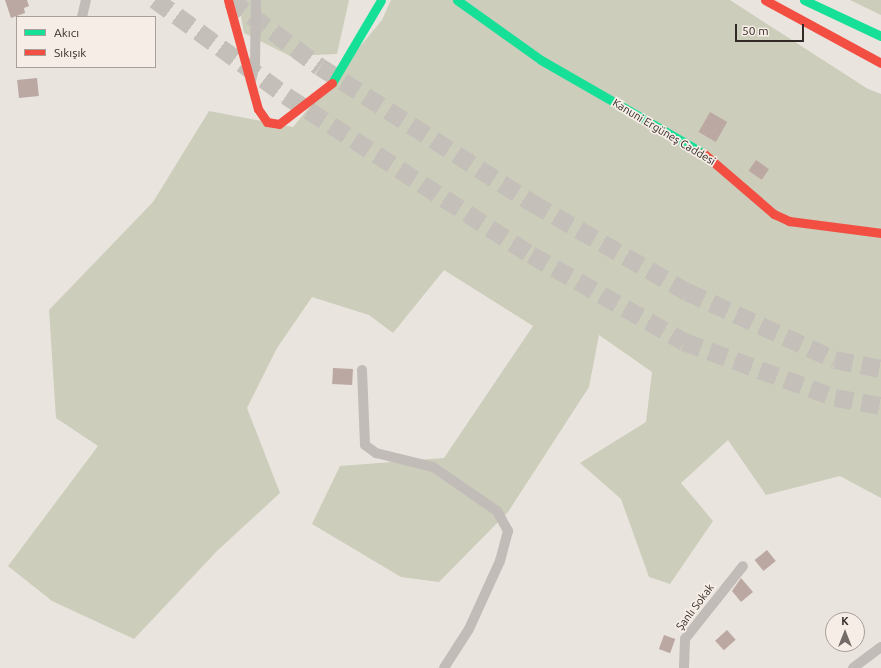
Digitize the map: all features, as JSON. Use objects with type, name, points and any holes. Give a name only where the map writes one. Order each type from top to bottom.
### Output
[{"type":"street","points":[[82,16],[86,0]]},
{"type":"street","points":[[228,0],[258,108],[267,122],[279,124],[287,120],[329,88],[381,0]]},
{"type":"street","points":[[251,83],[255,64],[256,0]]},
{"type":"street","name":"Kanuni Ergüneş Caddesi","points":[[457,0],[541,60],[707,155],[774,214],[789,221],[881,233]]},
{"type":"street","points":[[765,0],[881,63]]},
{"type":"street","points":[[804,0],[881,36]]},
{"type":"street","points":[[362,370],[365,444],[376,453],[433,467],[497,511],[508,531],[500,561],[469,628],[444,668]]},
{"type":"street","name":"Şanlı Sokak","points":[[684,668],[685,639],[743,566]]},
{"type":"street","points":[[853,668],[881,647]]},
{"type":"green space","points":[[238,0],[349,0],[337,54],[290,56],[244,33]]},
{"type":"green space","points":[[391,0],[730,0],[868,89],[881,94],[881,498],[840,476],[766,495],[728,440],[681,483],[713,521],[670,584],[649,577],[621,499],[580,463],[646,422],[652,372],[599,335],[589,387],[508,512],[439,582],[401,577],[312,524],[340,466],[444,458],[533,326],[444,270],[393,333],[369,315],[312,297],[277,348],[247,408],[280,493],[217,551],[134,639],[52,601],[8,566],[98,446],[56,418],[49,310],[153,202],[209,111],[293,127],[382,20]]},
{"type":"green space","points":[[850,0],[881,0],[881,15]]},
{"type":"building","points":[[5,0],[27,0],[29,6],[24,8],[25,13],[11,18]]},
{"type":"building","points":[[37,78],[39,96],[19,98],[17,80]]},
{"type":"building","points":[[710,112],[727,122],[716,142],[698,132]]},
{"type":"building","points":[[756,160],[769,169],[762,180],[749,171]]},
{"type":"building","points":[[333,368],[353,369],[352,385],[332,384]]},
{"type":"building","points":[[767,550],[776,561],[763,571],[755,560]]},
{"type":"building","points":[[741,578],[753,592],[741,602],[732,591]]},
{"type":"building","points":[[727,630],[736,640],[724,650],[715,641]]},
{"type":"building","points":[[664,635],[675,639],[670,653],[659,649]]},
{"type":"tunnel","points":[[155,0],[286,96],[531,255],[684,342],[835,398],[881,406]]},
{"type":"tunnel","points":[[230,0],[320,67],[532,203],[687,292],[835,360],[881,369]]},
{"type":"traffic: fast","points":[[332,83],[381,0]]},
{"type":"traffic: fast","points":[[457,0],[541,60],[703,153]]},
{"type":"traffic: fast","points":[[804,0],[881,36]]},
{"type":"traffic: jam","points":[[228,0],[258,109],[267,122],[279,124],[332,83]]},
{"type":"traffic: jam","points":[[765,0],[881,63]]},
{"type":"traffic: jam","points":[[703,153],[774,214],[789,221],[881,233]]}]
